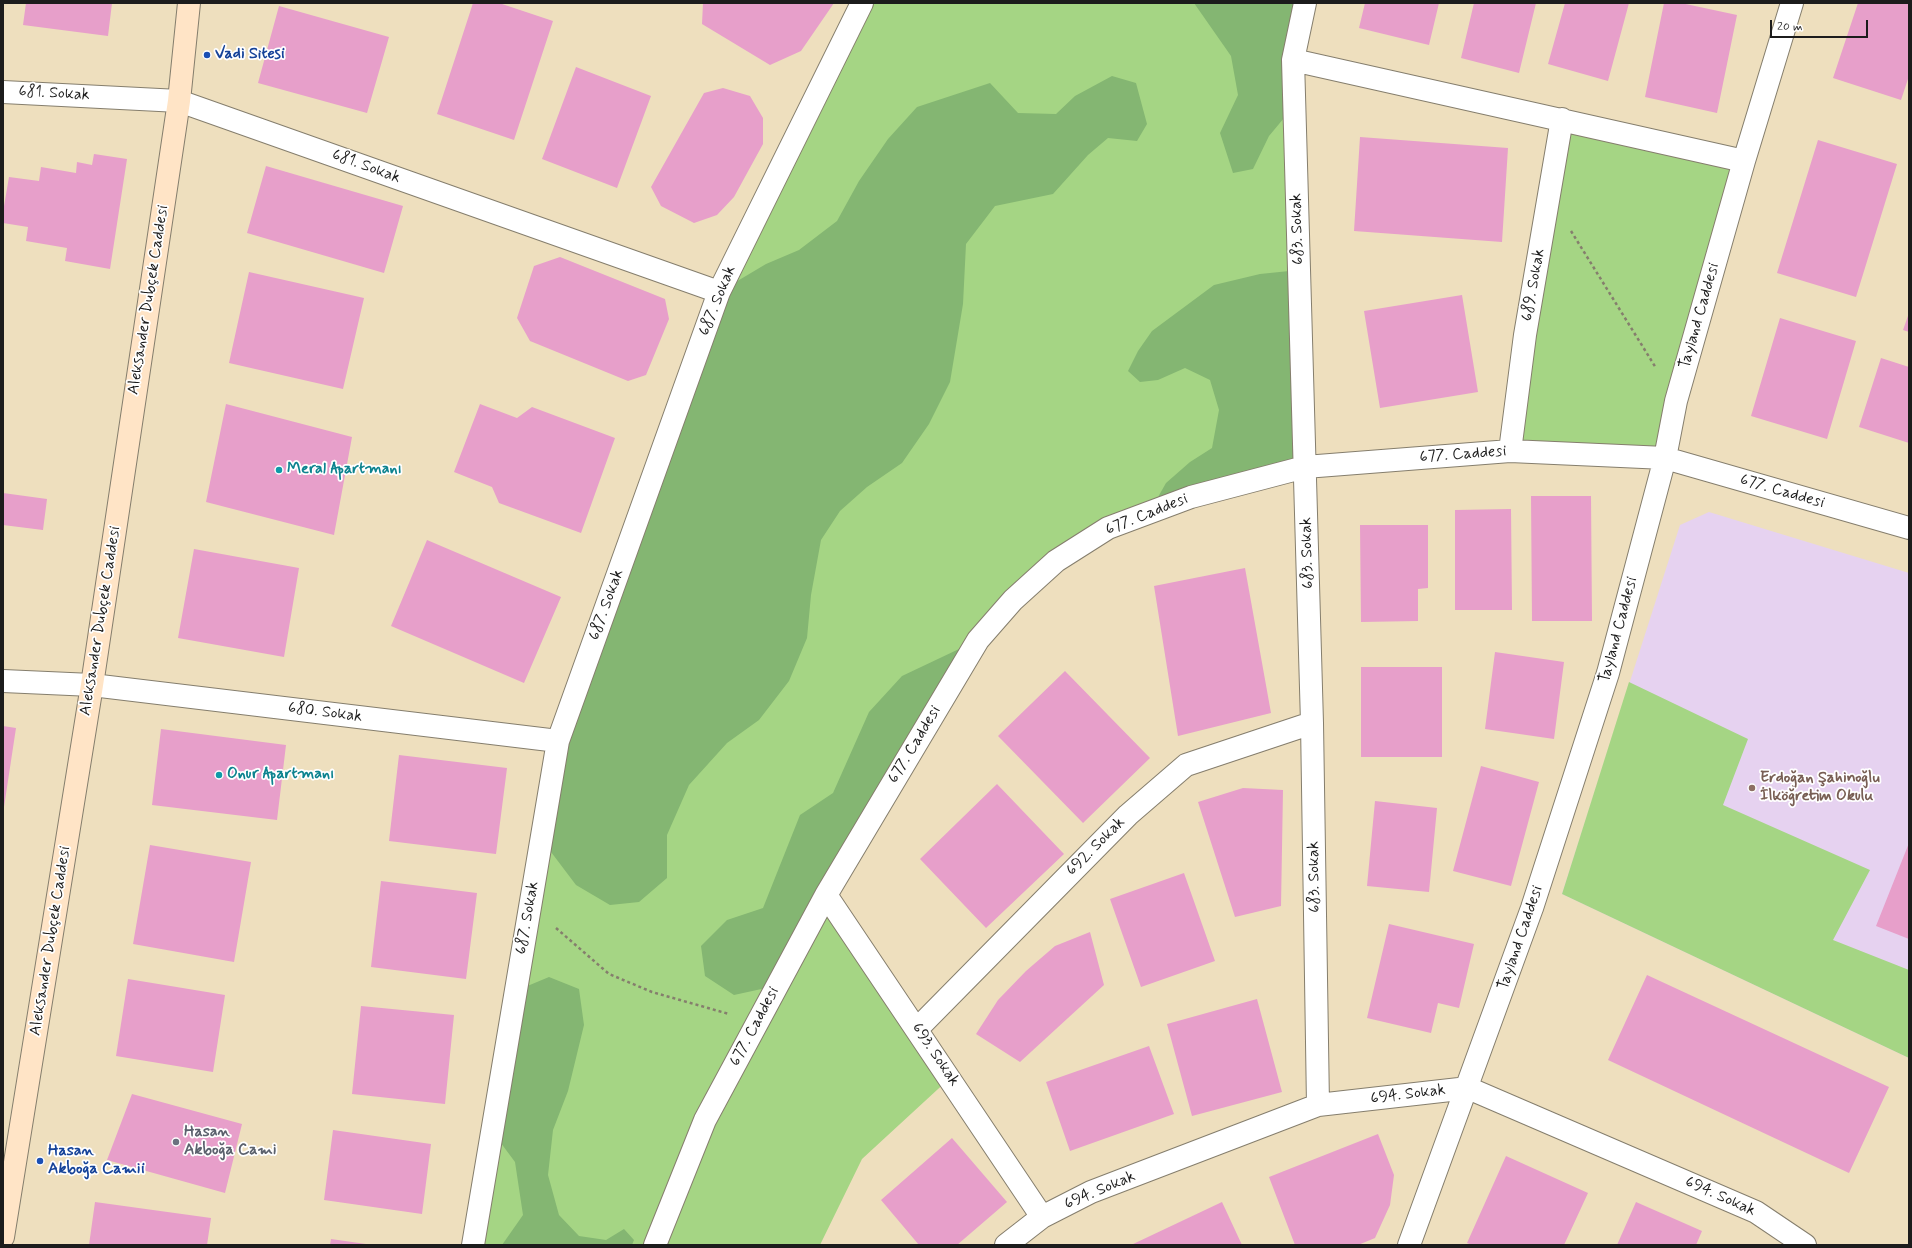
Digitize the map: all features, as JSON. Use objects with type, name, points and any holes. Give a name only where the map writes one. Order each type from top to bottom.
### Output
[{"type":"main road","name":"Aleksander Dubçek Caddesi","points":[[3,1237],[92,685],[179,100],[189,3]]},
{"type":"street","name":"687. Sokak","points":[[473,1245],[558,741],[719,292],[862,3]]},
{"type":"street","name":"683. Sokak","points":[[1305,3],[1293,60],[1312,723],[1318,1105]]},
{"type":"street","name":"Tayland Caddesi","points":[[1409,1245],[1468,1088],[1532,908],[1608,673],[1665,458],[1676,401],[1744,161],[1792,3]]},
{"type":"street","points":[[1293,60],[1562,119],[1744,161]]},
{"type":"street","name":"681. Sokak","points":[[3,92],[179,100],[719,292]]},
{"type":"street","name":"689. Sokak","points":[[1510,451],[1525,335],[1562,119]]},
{"type":"street","name":"677. Caddesi","points":[[655,1245],[705,1120],[826,895],[978,640],[1013,600],[1056,561],[1108,528],[1191,497],[1305,467],[1510,451],[1665,458],[1909,528]]},
{"type":"street","name":"680. Sokak","points":[[3,681],[92,685],[558,741]]},
{"type":"street","name":"692. Sokak","points":[[917,1028],[1128,815],[1186,765],[1312,723]]},
{"type":"street","name":"693. Sokak","points":[[826,895],[917,1028],[1042,1217]]},
{"type":"street","name":"694. Sokak","points":[[1006,1245],[1042,1217],[1091,1192],[1318,1105],[1468,1088],[1756,1212],[1805,1245]]},
{"type":"path","points":[[1549,195],[1676,401]]},
{"type":"path","points":[[531,902],[553,926],[609,974],[652,992],[734,1015],[765,1008]]},
{"type":"shaded area","name":"Erdoğan Şahinoğlu İlköğretim Okulu","points":[[1709,512],[1909,573],[1909,1058],[1562,894],[1680,525]]},
{"type":"green space","points":[[862,3],[1305,3],[1293,60],[1305,467],[1149,513],[1013,600],[826,894],[950,1078],[862,1159],[820,1245],[473,1245],[558,741],[719,293]]},
{"type":"green space","points":[[1194,3],[1305,3],[1294,106],[1269,136],[1253,169],[1233,173],[1220,133],[1238,95],[1231,56]]},
{"type":"green space","points":[[1112,76],[1136,83],[1147,124],[1137,141],[1108,138],[1088,155],[1053,194],[995,206],[966,244],[963,304],[950,382],[929,424],[902,463],[867,487],[840,511],[821,540],[811,595],[807,638],[789,681],[759,720],[727,743],[689,785],[667,835],[667,878],[639,902],[610,905],[576,885],[548,848],[558,741],[719,292],[766,264],[799,250],[837,221],[859,181],[888,139],[917,107],[990,83],[1018,113],[1056,114],[1075,96]]},
{"type":"green space","points":[[1562,119],[1744,161],[1665,458],[1510,451]]},
{"type":"green space","points":[[1299,270],[1305,467],[1149,513],[1166,483],[1190,462],[1212,448],[1219,410],[1210,380],[1185,368],[1158,380],[1140,382],[1128,371],[1138,351],[1152,331],[1214,285],[1260,274]]},
{"type":"green space","points":[[978,640],[766,988],[734,995],[705,976],[701,946],[727,920],[763,908],[800,815],[833,793],[869,712],[902,676]]},
{"type":"green space","points":[[1629,682],[1748,739],[1723,805],[1870,870],[1833,940],[1909,970],[1909,1058],[1562,894]]},
{"type":"green space","points":[[549,977],[579,989],[584,1025],[568,1091],[553,1130],[548,1175],[559,1215],[579,1236],[606,1240],[624,1229],[634,1240],[632,1245],[502,1245],[523,1215],[515,1162],[492,1131],[525,987]]},
{"type":"building","points":[[26,3],[112,3],[108,36],[23,25]]},
{"type":"building","points":[[473,3],[499,3],[553,21],[514,140],[437,114]]},
{"type":"building","points":[[703,3],[834,3],[801,51],[770,65],[702,24]]},
{"type":"building","points":[[1365,3],[1439,3],[1429,45],[1359,28]]},
{"type":"building","points":[[1474,3],[1536,3],[1519,73],[1461,58]]},
{"type":"building","points":[[1565,3],[1629,3],[1608,81],[1548,64]]},
{"type":"building","points":[[1664,3],[1681,3],[1737,15],[1717,113],[1645,97]]},
{"type":"building","points":[[1858,3],[1909,3],[1909,76],[1901,100],[1833,78]]},
{"type":"building","points":[[279,6],[389,37],[367,113],[258,83]]},
{"type":"building","points":[[576,67],[651,96],[617,188],[542,159]]},
{"type":"building","points":[[723,88],[750,96],[763,118],[763,144],[734,197],[717,215],[694,223],[661,206],[651,187],[704,93]]},
{"type":"building","points":[[1360,137],[1508,148],[1502,242],[1354,231]]},
{"type":"building","points":[[1818,140],[1897,164],[1856,297],[1777,273]]},
{"type":"building","points":[[94,154],[127,159],[110,269],[65,261],[67,248],[26,241],[28,227],[3,223],[3,212],[9,177],[39,181],[41,167],[76,173],[77,162],[92,165]]},
{"type":"building","points":[[266,166],[403,206],[384,273],[247,233]]},
{"type":"building","points":[[560,257],[665,299],[669,319],[646,375],[628,381],[530,341],[517,318],[534,266]]},
{"type":"building","points":[[249,272],[364,298],[343,389],[229,363]]},
{"type":"building","points":[[1462,295],[1478,392],[1380,408],[1364,311]]},
{"type":"building","points":[[1909,313],[1909,332],[1903,330]]},
{"type":"building","points":[[1780,318],[1856,341],[1827,439],[1751,416]]},
{"type":"building","points":[[1881,358],[1909,367],[1909,443],[1859,427]]},
{"type":"building","name":"Meral Apartmanı","points":[[226,404],[352,437],[334,535],[206,502]]},
{"type":"building","points":[[480,404],[517,418],[532,407],[615,438],[581,533],[499,503],[492,487],[454,472]]},
{"type":"building","points":[[3,493],[47,499],[43,530],[3,525]]},
{"type":"building","points":[[1531,496],[1591,496],[1592,621],[1532,621]]},
{"type":"building","points":[[1511,509],[1512,610],[1455,610],[1455,510]]},
{"type":"building","points":[[1360,525],[1428,525],[1428,588],[1418,589],[1418,621],[1361,622]]},
{"type":"building","points":[[427,540],[561,597],[524,683],[391,626]]},
{"type":"building","points":[[194,549],[299,568],[284,657],[178,638]]},
{"type":"building","points":[[1245,568],[1271,713],[1178,736],[1154,586]]},
{"type":"building","points":[[1495,652],[1564,662],[1554,739],[1485,729]]},
{"type":"building","points":[[1361,667],[1442,667],[1442,757],[1361,757]]},
{"type":"building","points":[[1065,671],[1150,758],[1083,823],[998,736]]},
{"type":"building","points":[[3,726],[16,728],[4,807],[3,807]]},
{"type":"building","name":"Onur Apartmanı","points":[[161,729],[286,745],[277,820],[152,805]]},
{"type":"building","points":[[399,755],[507,768],[496,854],[389,841]]},
{"type":"building","points":[[1481,766],[1539,782],[1511,886],[1453,871]]},
{"type":"building","points":[[997,784],[1064,854],[986,928],[920,859]]},
{"type":"building","points":[[1243,788],[1283,790],[1281,906],[1235,917],[1198,802]]},
{"type":"building","points":[[1375,801],[1437,808],[1429,892],[1367,886]]},
{"type":"building","points":[[1909,843],[1909,939],[1876,926]]},
{"type":"building","points":[[150,845],[251,862],[234,962],[133,944]]},
{"type":"building","points":[[1184,873],[1215,961],[1141,987],[1110,899]]},
{"type":"building","points":[[381,881],[477,893],[466,979],[371,967]]},
{"type":"building","points":[[1389,924],[1474,944],[1459,1008],[1438,1003],[1431,1033],[1367,1018]]},
{"type":"building","points":[[1090,932],[1104,985],[1020,1062],[976,1034],[998,1000],[1026,971],[1055,946]]},
{"type":"building","points":[[1647,975],[1889,1087],[1849,1173],[1608,1060]]},
{"type":"building","points":[[128,979],[225,995],[213,1072],[116,1056]]},
{"type":"building","points":[[1257,999],[1282,1092],[1192,1116],[1167,1024]]},
{"type":"building","points":[[361,1006],[454,1015],[445,1104],[352,1094]]},
{"type":"building","points":[[1149,1046],[1174,1114],[1070,1151],[1046,1082]]},
{"type":"building","name":"Hasan Akboğa Cami","points":[[132,1094],[242,1124],[225,1193],[107,1160]]},
{"type":"building","points":[[333,1130],[431,1144],[422,1214],[324,1200]]},
{"type":"building","points":[[1378,1134],[1394,1175],[1390,1205],[1375,1238],[1358,1245],[1295,1245],[1269,1177]]},
{"type":"building","points":[[952,1138],[1007,1202],[957,1245],[919,1245],[881,1200]]},
{"type":"building","points":[[1506,1156],[1588,1193],[1564,1245],[1472,1245],[1467,1243]]},
{"type":"building","points":[[95,1202],[211,1218],[207,1245],[89,1245]]},
{"type":"building","points":[[1222,1202],[1242,1245],[1131,1245]]},
{"type":"building","points":[[1636,1202],[1702,1231],[1696,1245],[1617,1245]]},
{"type":"building","points":[[331,1239],[366,1244],[366,1245],[330,1245]]},
{"type":"place","name":"Vadi Sitesi","points":[[207,55]]},
{"type":"place","name":"Meral Apartmanı","points":[[279,470]]},
{"type":"place","name":"Onur Apartmanı","points":[[219,775]]},
{"type":"place","name":"Erdoğan Şahinoğlu İlköğretim Okulu","points":[[1752,788]]},
{"type":"place","name":"Hasan Akboğa Cami","points":[[176,1142]]},
{"type":"place","name":"Hasan Akboğa Camii","points":[[40,1161]]}]
